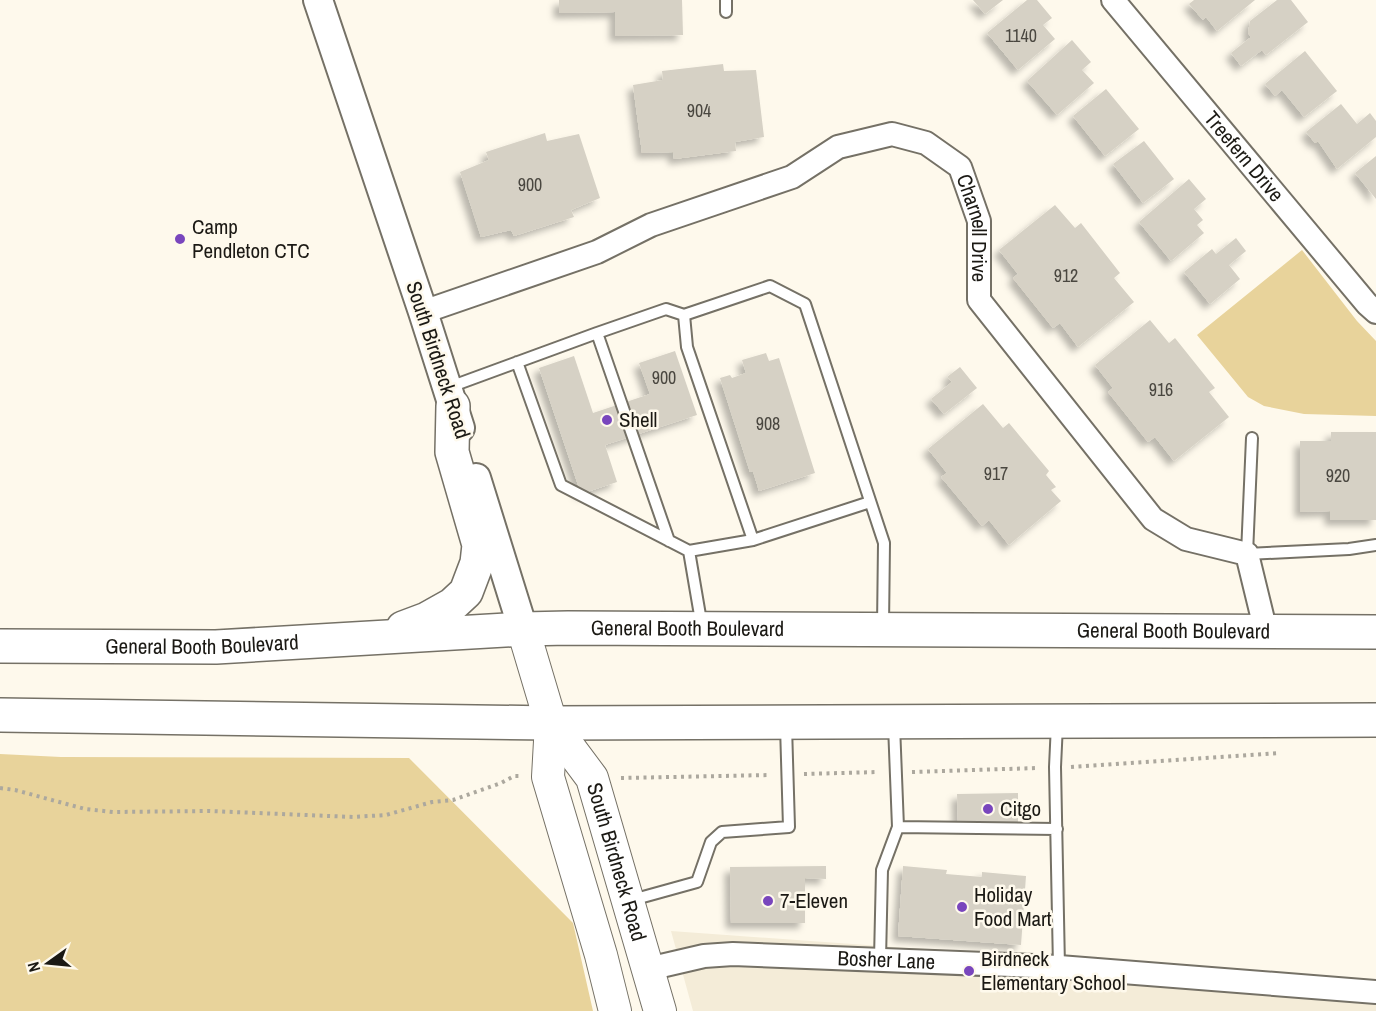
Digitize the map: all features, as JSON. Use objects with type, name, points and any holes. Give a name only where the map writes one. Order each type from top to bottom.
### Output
[{"type":"highway","points":[[375,638],[427,619],[452,605],[466,592],[477,563],[478,545],[452,452],[450,397]]},
{"type":"highway","name":"General Booth Boulevard","points":[[0,646],[216,647],[524,629],[1376,632]]},
{"type":"highway","points":[[0,715],[551,723],[1376,720]]},
{"type":"main road","name":"South Birdneck Road","points":[[524,629],[551,723],[548,777],[601,955],[615,1011]]},
{"type":"main road","name":"South Birdneck Road","points":[[551,723],[592,778],[660,1011]]},
{"type":"street","name":"South Birdneck Road","points":[[318,0],[423,312],[524,629]]},
{"type":"street","name":"Treefern Drive","points":[[1113,0],[1373,303]]},
{"type":"street","name":"Charnell Drive","points":[[423,312],[597,252],[651,225],[792,177],[838,147],[892,134],[926,143],[960,167],[979,221],[979,300],[1153,519],[1186,539],[1247,554]]},
{"type":"street","points":[[1247,554],[1266,632]]},
{"type":"street","name":"Bosher Lane","points":[[648,969],[704,956],[733,954],[1059,967],[1376,992]]},
{"type":"lane","points":[[726,0],[726,12]]},
{"type":"lane","points":[[450,397],[517,362],[666,309],[684,315],[770,286],[805,304],[884,543],[883,629]]},
{"type":"lane","points":[[684,315],[687,347],[753,540]]},
{"type":"lane","points":[[597,333],[669,541]]},
{"type":"lane","points":[[517,362],[561,485],[689,551],[753,540],[870,502]]},
{"type":"lane","points":[[1252,438],[1247,554],[1349,549],[1376,544]]},
{"type":"lane","points":[[689,551],[702,628]]},
{"type":"lane","points":[[1057,721],[1055,767],[1059,967]]},
{"type":"lane","points":[[628,901],[697,882],[711,842],[722,832],[789,827],[786,722]]},
{"type":"lane","points":[[880,959],[882,870],[898,827],[894,722]]},
{"type":"lane","points":[[898,827],[1057,829]]},
{"type":"path","points":[[592,778],[1102,766],[1284,752]]},
{"type":"path","points":[[0,788],[15,789],[85,808],[113,812],[210,811],[362,817],[386,815],[432,802],[460,798],[514,776],[548,777]]},
{"type":"shaded area","points":[[1302,250],[1357,321],[1376,341],[1376,416],[1304,414],[1264,406],[1248,397],[1197,335]]},
{"type":"shaded area","points":[[0,754],[61,757],[409,758],[573,923],[593,1011],[0,1011]]},
{"type":"shaded area","name":"Birdneck Elementary School","points":[[671,931],[1138,961],[1376,981],[1376,1011],[693,1011]]},
{"type":"building","points":[[559,0],[682,0],[683,35],[615,36],[615,12],[559,13]]},
{"type":"building","points":[[973,0],[1003,0],[985,14]]},
{"type":"building","points":[[1027,0],[1037,0],[1052,18],[1043,25],[1055,39],[1018,70],[987,33]]},
{"type":"building","points":[[1194,0],[1255,0],[1217,31],[1206,17],[1203,20],[1189,4]]},
{"type":"building","points":[[1277,0],[1291,0],[1308,22],[1266,55],[1262,50],[1241,66],[1231,53],[1251,37],[1248,33],[1250,21]]},
{"type":"building","points":[[1072,40],[1091,62],[1082,70],[1094,83],[1057,115],[1027,81]]},
{"type":"building","points":[[1305,51],[1337,91],[1304,117],[1282,90],[1275,96],[1265,84]]},
{"type":"building","points":[[723,64],[724,71],[756,70],[764,137],[735,142],[736,151],[674,159],[673,152],[642,153],[633,85],[663,80],[662,71]]},
{"type":"building","points":[[1106,89],[1139,129],[1105,156],[1073,116]]},
{"type":"building","points":[[1341,104],[1357,124],[1370,113],[1376,121],[1376,137],[1337,169],[1318,141],[1315,143],[1306,132]]},
{"type":"building","points":[[545,133],[547,141],[579,134],[600,198],[571,210],[574,217],[514,236],[511,230],[481,237],[460,172],[489,160],[486,152]]},
{"type":"building","points":[[1144,141],[1174,179],[1143,203],[1113,164]]},
{"type":"building","points":[[1376,156],[1376,199],[1355,173]]},
{"type":"building","points":[[1189,179],[1206,199],[1194,209],[1203,220],[1197,225],[1204,233],[1171,261],[1139,222]]},
{"type":"building","points":[[1055,205],[1075,228],[1081,223],[1120,273],[1114,278],[1134,302],[1078,347],[1060,323],[1053,328],[1013,278],[1018,274],[999,250]]},
{"type":"building","points":[[1236,238],[1246,251],[1229,265],[1240,279],[1210,304],[1184,272],[1212,249],[1216,254]]},
{"type":"building","points":[[1150,320],[1169,343],[1175,338],[1215,388],[1209,392],[1229,417],[1174,461],[1155,437],[1148,442],[1108,392],[1113,388],[1095,365]]},
{"type":"building","name":"Shell","points":[[675,351],[697,415],[605,445],[617,482],[581,494],[539,368],[574,356],[593,413],[650,394],[639,363]]},
{"type":"building","points":[[766,353],[769,361],[779,358],[815,473],[759,491],[753,471],[750,472],[720,378],[730,375],[732,378],[746,373],[742,360]]},
{"type":"building","points":[[960,367],[977,388],[944,414],[931,399],[952,382],[947,377]]},
{"type":"building","points":[[983,404],[1003,428],[1009,423],[1049,471],[1046,475],[1056,487],[1051,490],[1061,501],[1009,545],[989,520],[982,526],[941,477],[947,473],[928,449]]},
{"type":"building","points":[[1331,432],[1376,432],[1376,520],[1330,520],[1330,511],[1300,512],[1300,441],[1331,441]]},
{"type":"building","name":"Citgo","points":[[1018,793],[1018,823],[958,824],[957,794]]},
{"type":"building","name":"7-Eleven","points":[[826,866],[826,879],[805,878],[805,923],[731,923],[730,867]]},
{"type":"building","name":"Holiday Food Mart","points":[[903,866],[947,870],[946,874],[982,877],[982,872],[1026,876],[1021,945],[898,936]]},
{"type":"place","name":"Camp Pendleton CTC","points":[[180,239]]},
{"type":"place","name":"Shell","points":[[607,420]]},
{"type":"place","name":"Citgo","points":[[988,809]]},
{"type":"place","name":"7-Eleven","points":[[768,901]]},
{"type":"place","name":"Holiday Food Mart","points":[[962,907]]},
{"type":"place","name":"Birdneck Elementary School","points":[[969,971]]}]
